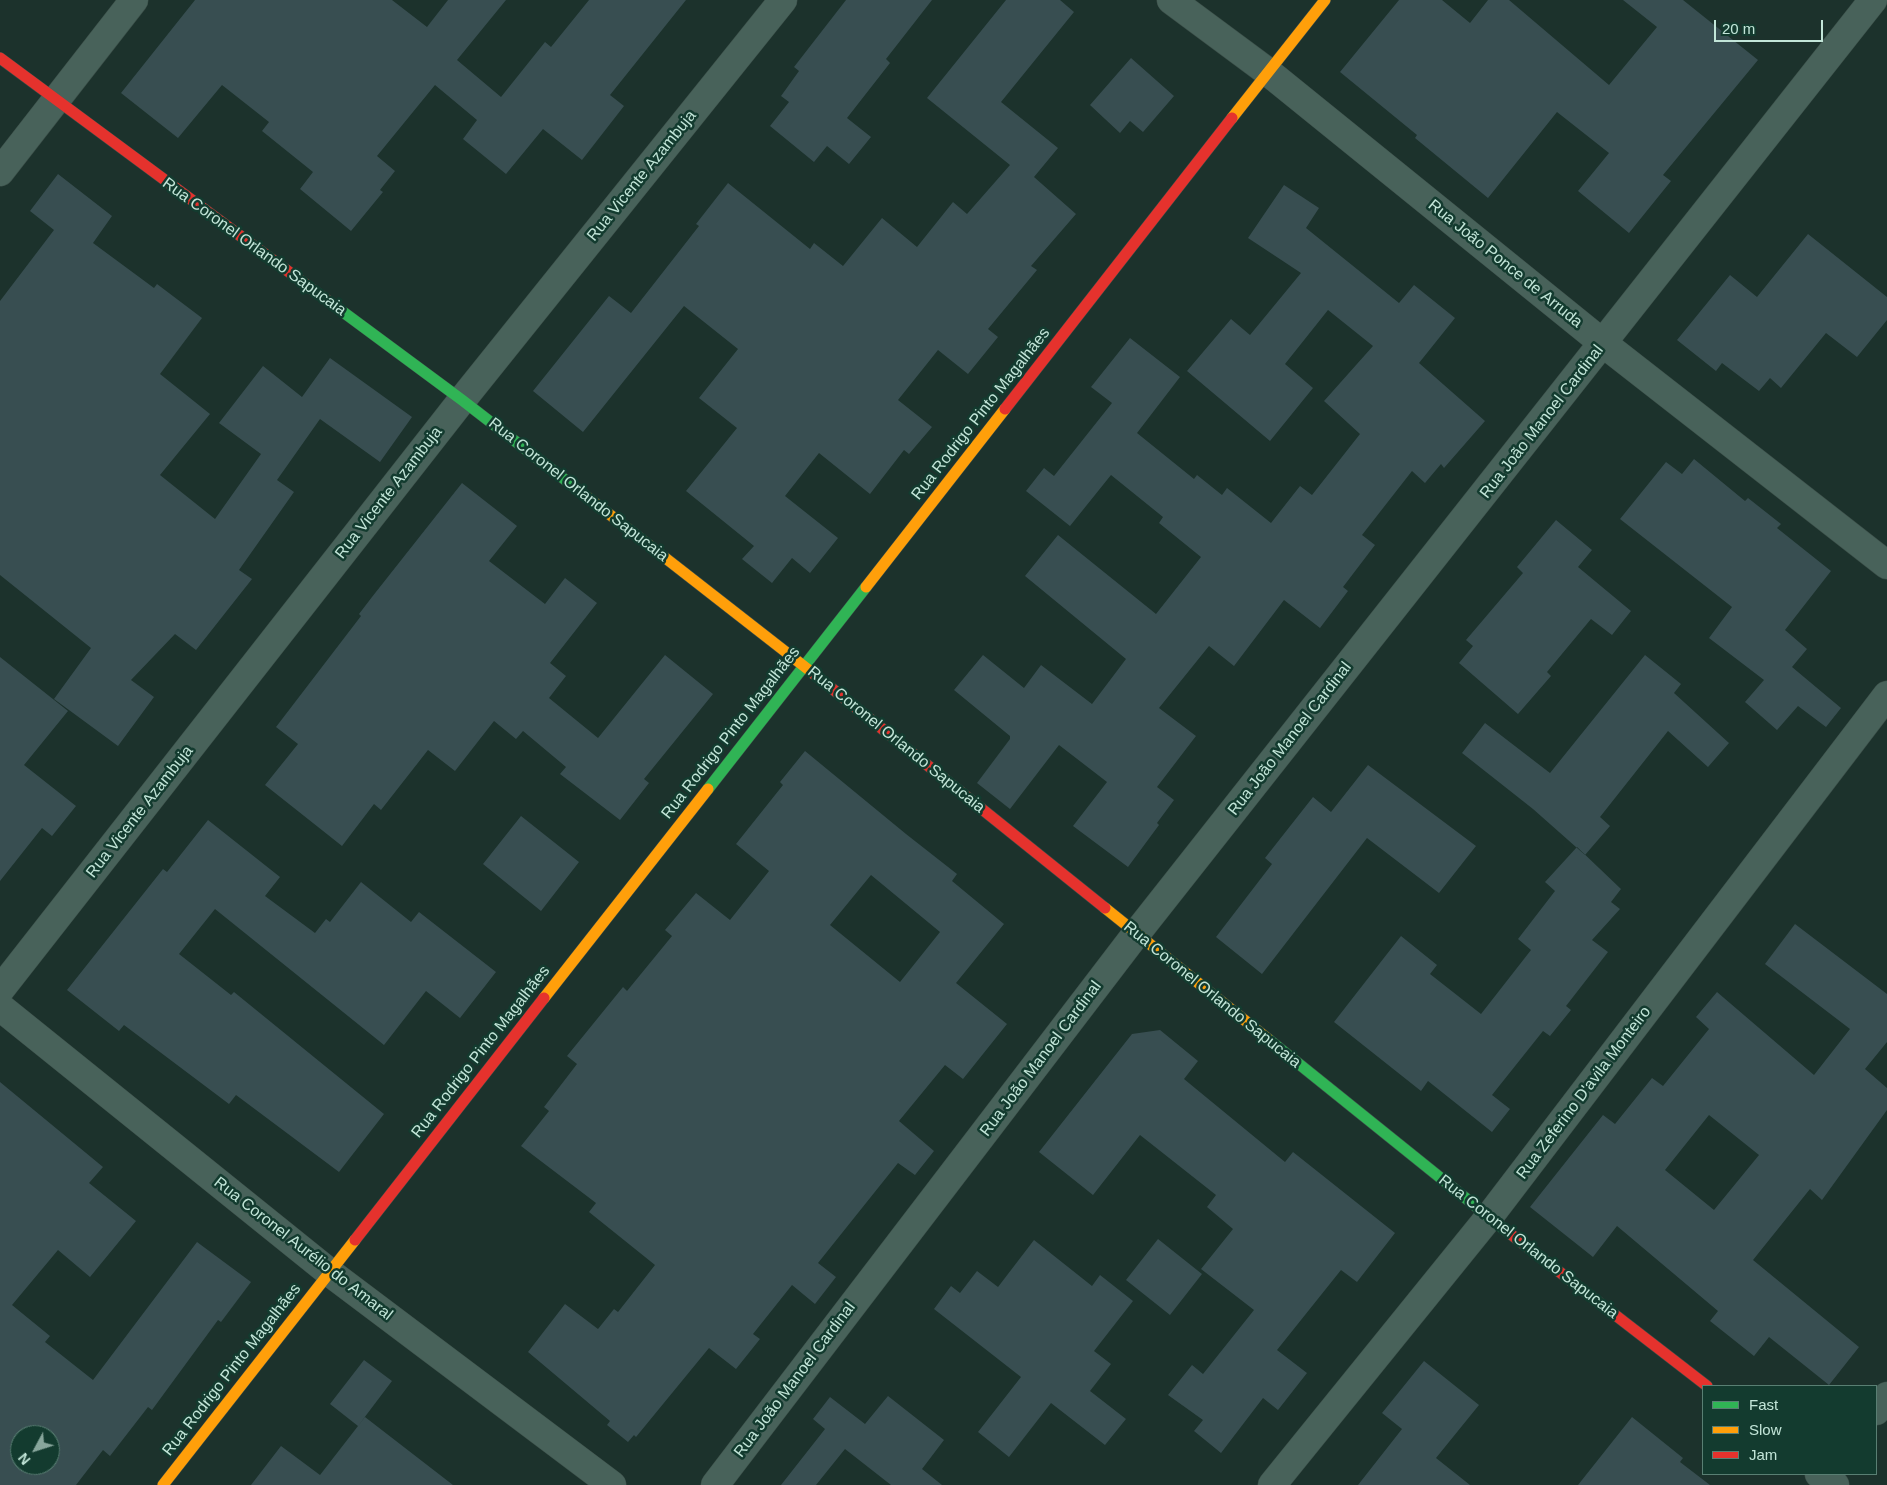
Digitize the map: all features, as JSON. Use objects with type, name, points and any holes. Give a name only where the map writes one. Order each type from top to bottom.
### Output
[{"type":"street","points":[[0,172],[134,0]]},
{"type":"street","name":"Rua Vicente Azambuja","points":[[0,990],[462,400],[783,0]]},
{"type":"street","name":"Rua João Ponce de Arruda","points":[[1171,0],[1268,72],[1604,344],[1887,565]]},
{"type":"street","name":"Rua Rodrigo Pinto Magalhães","points":[[163,1485],[1325,0]]},
{"type":"street","name":"Rua João Manoel Cardinal","points":[[715,1485],[1136,934],[1874,0]]},
{"type":"street","name":"Rua Coronel Orlando Sapucaia","points":[[0,58],[55,101],[462,400],[804,666],[1489,1217],[1706,1385]]},
{"type":"street","name":"Rua Zeferino D'avila Monteiro","points":[[1272,1485],[1489,1217],[1887,695]]},
{"type":"street","name":"Rua Coronel Aurélio do Amaral","points":[[0,1006],[330,1272],[612,1485]]},
{"type":"street","points":[[1877,1410],[1887,1396]]},
{"type":"building","points":[[195,0],[392,0],[427,27],[448,0],[506,0],[457,60],[501,97],[545,42],[551,47],[589,0],[686,0],[610,95],[624,106],[582,160],[543,129],[506,174],[463,139],[477,120],[435,85],[377,156],[395,171],[380,190],[383,192],[351,231],[300,189],[313,172],[262,131],[269,122],[222,85],[178,138],[121,93]]},
{"type":"building","points":[[846,0],[932,0],[886,59],[890,63],[847,118],[871,137],[849,164],[827,146],[814,162],[770,126],[789,102],[781,96],[799,71],[794,67]]},
{"type":"building","points":[[1006,0],[1060,0],[1074,12],[1001,102],[1058,148],[1034,177],[1076,214],[1031,266],[1037,270],[988,329],[998,337],[968,374],[938,350],[898,400],[932,427],[909,454],[904,450],[870,494],[819,453],[785,496],[838,538],[810,573],[792,558],[772,583],[742,559],[754,546],[686,491],[737,428],[699,398],[738,349],[684,306],[583,432],[533,391],[609,296],[631,313],[699,226],[696,224],[728,183],[810,249],[814,243],[843,266],[882,218],[917,247],[953,202],[967,214],[1010,165],[927,98]]},
{"type":"building","points":[[1399,0],[1442,0],[1470,23],[1488,0],[1509,0],[1609,85],[1657,27],[1623,0],[1683,0],[1758,60],[1663,175],[1671,181],[1629,233],[1578,191],[1609,153],[1557,112],[1488,198],[1415,138],[1417,135],[1340,72]]},
{"type":"building","points":[[1131,58],[1174,96],[1143,132],[1130,121],[1120,133],[1090,105]]},
{"type":"building","points":[[58,174],[112,216],[93,243],[154,288],[157,284],[202,318],[160,374],[210,414],[160,475],[215,519],[261,454],[219,423],[263,366],[302,397],[330,358],[412,417],[380,462],[320,419],[277,480],[294,492],[239,570],[252,579],[196,650],[175,634],[131,680],[154,697],[118,746],[54,699],[91,648],[0,575],[0,301],[54,230],[30,211]]},
{"type":"building","points":[[1284,185],[1319,208],[1306,228],[1399,303],[1414,285],[1455,318],[1419,363],[1485,421],[1444,468],[1441,464],[1425,483],[1412,471],[1362,535],[1375,545],[1343,587],[1348,591],[1320,628],[1284,600],[1234,666],[1209,646],[1159,708],[1196,736],[1157,787],[1174,800],[1157,823],[1159,825],[1128,867],[1073,826],[1107,782],[1059,745],[1010,809],[977,783],[1010,739],[1010,736],[954,690],[983,655],[1024,688],[1041,665],[1092,704],[1126,659],[1025,576],[1058,535],[1156,614],[1201,557],[1159,523],[1163,517],[1111,475],[1070,526],[1026,491],[1044,468],[1054,476],[1112,403],[1091,387],[1130,338],[1180,377],[1137,433],[1194,479],[1197,475],[1222,495],[1227,488],[1271,523],[1300,486],[1312,495],[1360,434],[1324,401],[1373,346],[1328,310],[1285,364],[1313,388],[1270,441],[1187,371],[1231,319],[1250,335],[1301,273],[1248,238]]},
{"type":"building","points":[[1808,234],[1887,297],[1887,320],[1857,357],[1826,333],[1781,388],[1770,378],[1759,391],[1722,363],[1716,371],[1677,340],[1730,275],[1757,297]]},
{"type":"building","points":[[1694,459],[1745,501],[1748,498],[1781,524],[1777,528],[1831,571],[1785,630],[1807,649],[1792,667],[1841,708],[1826,727],[1798,706],[1777,730],[1745,702],[1764,680],[1709,638],[1732,607],[1620,519],[1666,462],[1682,474]]},
{"type":"building","points":[[462,483],[517,526],[489,561],[545,604],[565,578],[597,603],[550,663],[566,676],[549,698],[598,738],[665,655],[713,694],[644,779],[649,783],[620,820],[560,774],[566,767],[523,731],[516,739],[494,721],[455,771],[428,750],[381,810],[374,804],[342,846],[265,785],[298,744],[276,727],[361,616],[359,614]]},
{"type":"building","points":[[1556,520],[1592,550],[1578,567],[1631,611],[1612,635],[1591,619],[1547,672],[1551,676],[1518,714],[1459,663],[1473,646],[1466,640],[1523,573],[1517,567]]},
{"type":"building","points":[[1645,655],[1681,684],[1674,693],[1729,743],[1708,767],[1668,731],[1600,817],[1610,826],[1585,855],[1533,809],[1462,753],[1485,723],[1550,773]]},
{"type":"building","points":[[0,657],[68,711],[24,765],[76,806],[52,836],[42,828],[0,881]]},
{"type":"building","points":[[805,751],[957,874],[952,881],[1004,924],[956,983],[1007,1024],[963,1079],[945,1065],[899,1121],[934,1151],[915,1175],[898,1163],[818,1263],[836,1277],[815,1304],[792,1285],[753,1334],[760,1339],[736,1369],[709,1348],[636,1437],[634,1435],[628,1442],[607,1425],[610,1421],[528,1352],[565,1304],[598,1329],[614,1309],[618,1312],[655,1265],[589,1212],[596,1203],[521,1146],[549,1111],[544,1107],[577,1064],[567,1056],[623,987],[627,991],[672,936],[665,930],[696,893],[730,920],[769,871],[736,844],[783,785],[780,782]],"holes":[[[871,875],[940,932],[900,982],[830,925]]]},
{"type":"building","points":[[1368,765],[1476,846],[1439,893],[1367,838],[1262,974],[1216,937],[1272,864],[1265,858],[1313,797],[1331,812]]},
{"type":"building","points":[[521,816],[579,862],[541,911],[483,864]]},
{"type":"building","points":[[208,820],[280,877],[265,896],[315,933],[326,919],[330,922],[361,882],[411,922],[419,912],[496,972],[460,1018],[426,991],[384,1045],[215,909],[179,954],[231,995],[234,992],[384,1114],[339,1172],[236,1095],[229,1104],[124,1025],[119,1031],[67,990],[163,869],[167,872]]},
{"type":"building","points":[[1577,847],[1621,889],[1611,902],[1620,909],[1592,940],[1608,952],[1566,1006],[1571,1010],[1550,1036],[1543,1031],[1492,1095],[1510,1109],[1492,1132],[1428,1081],[1421,1091],[1334,1022],[1401,936],[1437,965],[1430,974],[1481,1014],[1531,950],[1518,939],[1555,891],[1545,882]]},
{"type":"building","points":[[1795,924],[1887,994],[1887,1042],[1865,1069],[1887,1088],[1887,1110],[1822,1200],[1810,1189],[1753,1260],[1859,1347],[1829,1385],[1769,1337],[1754,1356],[1710,1321],[1718,1311],[1617,1226],[1593,1257],[1530,1207],[1603,1115],[1615,1124],[1652,1078],[1663,1086],[1709,1029],[1696,1017],[1717,992],[1814,1075],[1850,1029],[1765,964]],"holes":[[[1709,1115],[1759,1155],[1714,1210],[1665,1170]]]},
{"type":"building","points":[[1160,1030],[1198,1061],[1184,1079],[1285,1162],[1293,1152],[1395,1233],[1357,1282],[1341,1270],[1277,1350],[1307,1373],[1278,1410],[1263,1398],[1221,1453],[1194,1431],[1203,1420],[1168,1395],[1192,1365],[1203,1374],[1254,1310],[1201,1269],[1233,1229],[1207,1207],[1216,1195],[1140,1135],[1093,1195],[1039,1152],[1132,1034]]},
{"type":"building","points":[[0,1082],[103,1167],[89,1183],[136,1221],[90,1277],[58,1250],[12,1305],[50,1336],[45,1342],[93,1380],[197,1242],[251,1282],[221,1322],[218,1320],[152,1410],[148,1407],[110,1456],[103,1450],[76,1485],[0,1485]]},
{"type":"building","points":[[1158,1239],[1202,1274],[1170,1315],[1126,1280]]},
{"type":"building","points":[[1034,1240],[1092,1286],[1100,1275],[1133,1301],[1094,1351],[1111,1364],[1090,1391],[1126,1419],[1105,1445],[1051,1403],[1009,1457],[978,1432],[1021,1377],[934,1309],[951,1286],[960,1293],[977,1271],[998,1287]]},
{"type":"building","points":[[364,1360],[392,1381],[358,1426],[330,1404]]},
{"type":"building","points":[[1424,1361],[1479,1405],[1436,1458],[1470,1485],[1358,1485],[1402,1429],[1382,1413]]},
{"type":"building","points":[[888,1396],[944,1440],[922,1469],[942,1485],[891,1485],[845,1449],[816,1485],[781,1485],[825,1429],[813,1419],[830,1397],[865,1424]]},
{"type":"building","points":[[365,1417],[453,1485],[251,1485],[281,1446],[320,1475]]},
{"type":"building","points":[[1632,1417],[1683,1458],[1680,1462],[1710,1485],[1578,1485]]},
{"type":"traffic: fast","points":[[335,306],[462,400],[577,489]]},
{"type":"traffic: fast","points":[[708,789],[866,587]]},
{"type":"traffic: fast","points":[[1268,1039],[1504,1229]]},
{"type":"traffic: slow","points":[[1232,118],[1325,0]]},
{"type":"traffic: slow","points":[[866,587],[1005,409]]},
{"type":"traffic: slow","points":[[577,489],[814,674]]},
{"type":"traffic: slow","points":[[544,998],[708,789]]},
{"type":"traffic: slow","points":[[1105,908],[1268,1039]]},
{"type":"traffic: slow","points":[[163,1485],[355,1240]]},
{"type":"traffic: jam","points":[[0,58],[335,306]]},
{"type":"traffic: jam","points":[[1005,409],[1232,118]]},
{"type":"traffic: jam","points":[[814,674],[1105,908]]},
{"type":"traffic: jam","points":[[355,1240],[544,998]]},
{"type":"traffic: jam","points":[[1504,1229],[1706,1385]]}]
